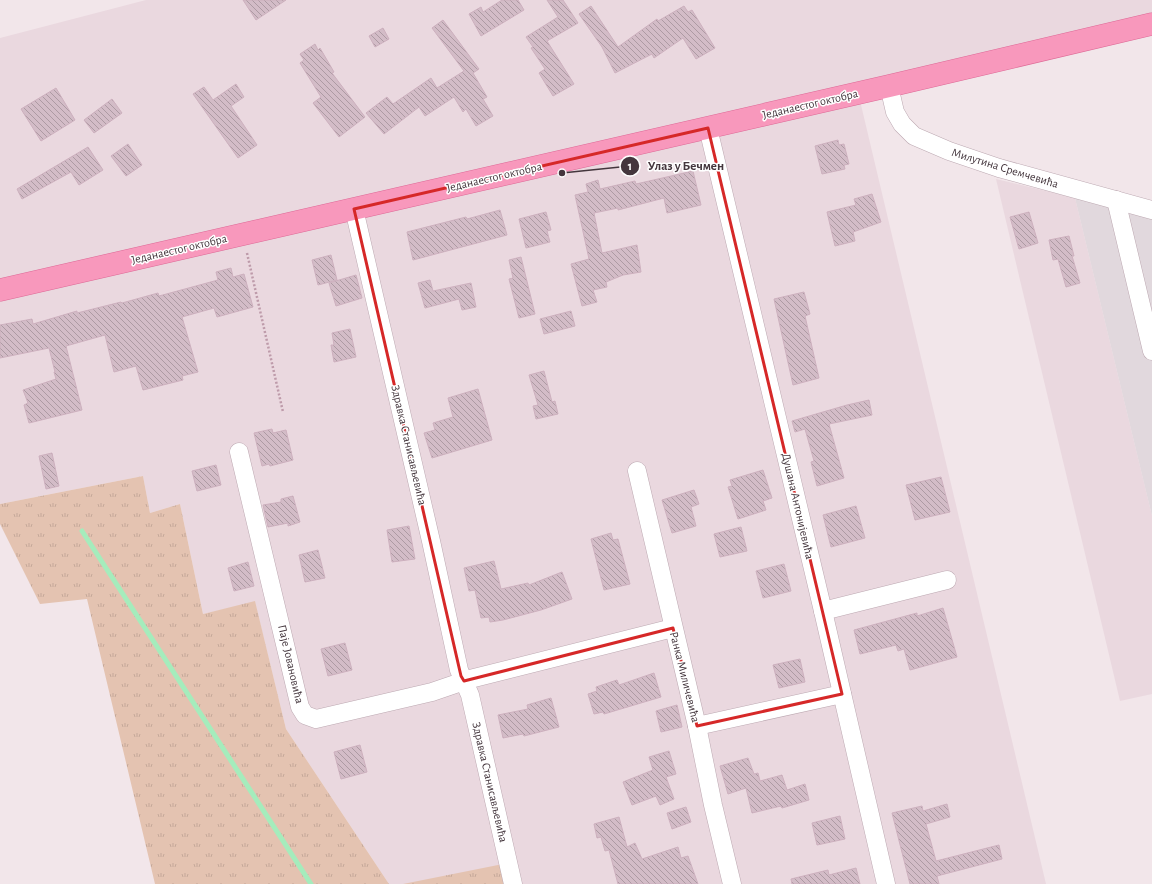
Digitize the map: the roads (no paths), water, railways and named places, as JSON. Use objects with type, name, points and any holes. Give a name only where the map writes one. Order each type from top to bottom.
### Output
[{"type":"main road","name":"Једанаестог октобра","points":[[0,290],[708,128],[1152,24]]},
{"type":"street","name":"Милутина Сремчевића","points":[[889,86],[895,112],[902,124],[914,136],[949,152],[999,168],[1152,210]]},
{"type":"street","name":"Душана Антонијевића","points":[[708,128],[823,611],[886,884]]},
{"type":"street","points":[[1116,200],[1152,351]]},
{"type":"street","name":"Здравка Станисављевића","points":[[354,209],[431,541],[459,670],[470,695],[513,884]]},
{"type":"street","name":"Паје Јовановића","points":[[239,452],[300,707],[305,715],[316,719],[432,692],[464,681]]},
{"type":"street","name":"Ранка Миличевића","points":[[637,471],[697,726],[713,805],[732,884]]},
{"type":"street","points":[[823,611],[948,580]]},
{"type":"street","points":[[464,681],[673,628]]},
{"type":"street","points":[[697,726],[842,694]]},
{"type":"waterway","points":[[82,531],[311,884]]},
{"type":"place","name":"Улаз у Бечмен","points":[[562,173]]}]
